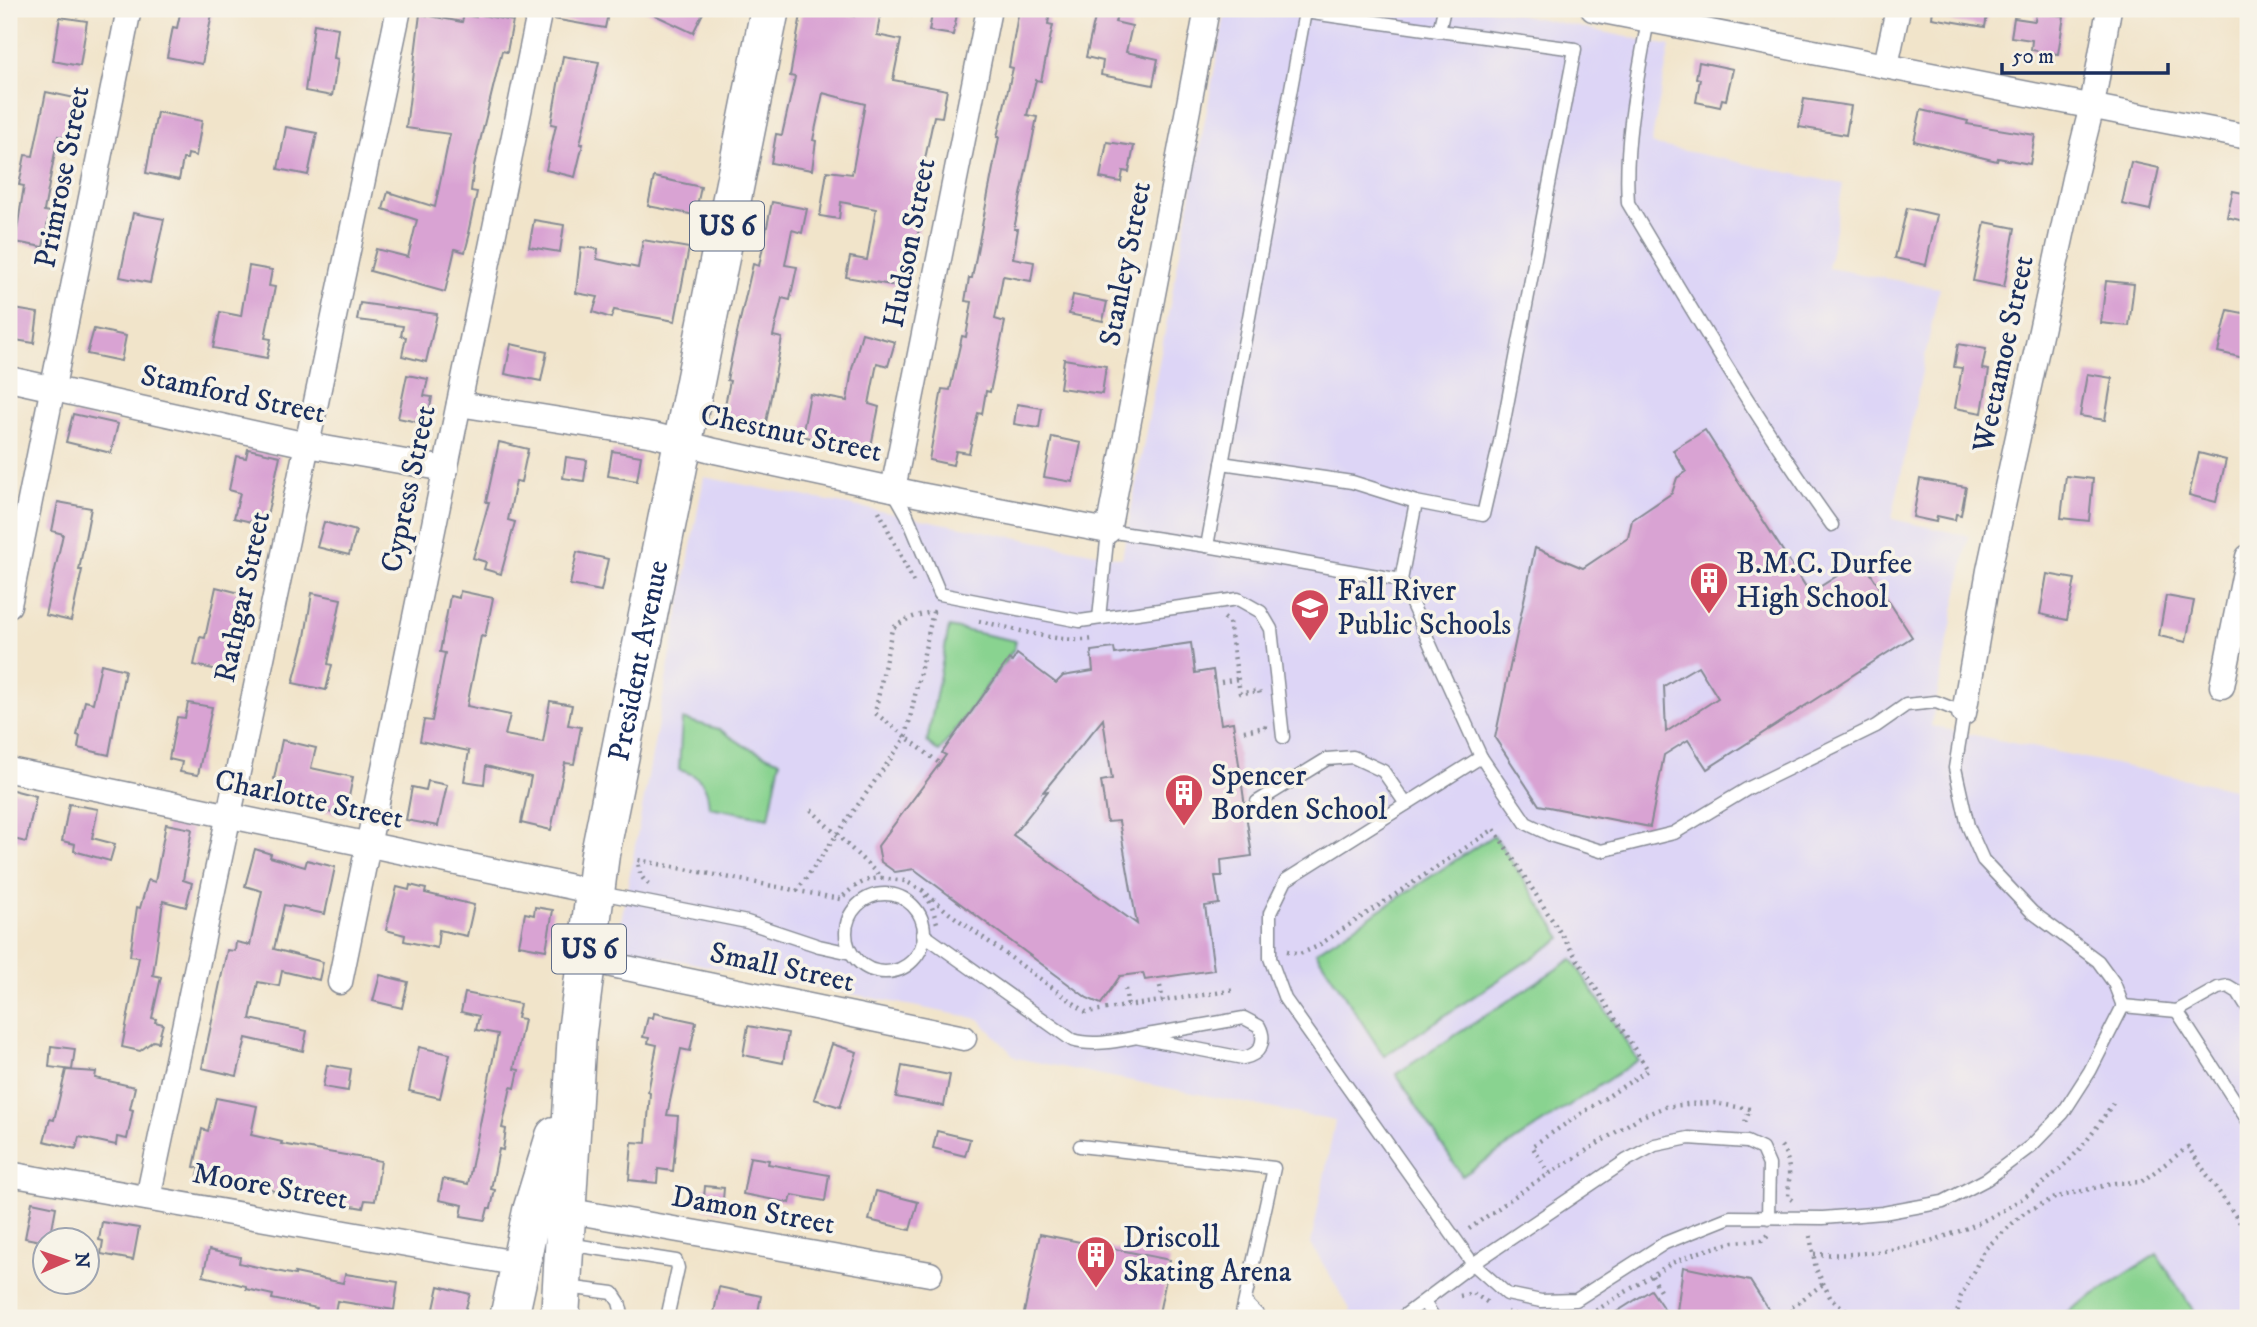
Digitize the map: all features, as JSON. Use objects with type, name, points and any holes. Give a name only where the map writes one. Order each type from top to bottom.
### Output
[{"type":"main road","name":"President Avenue","points":[[561,1302],[574,1070],[600,854],[770,9]]},
{"type":"main road","points":[[509,1318],[532,1211],[574,1070]]},
{"type":"street","name":"Primrose Street","points":[[9,605],[129,9]]},
{"type":"street","name":"Rathgar Street","points":[[148,1198],[399,9]]},
{"type":"street","name":"Cypress Street","points":[[340,982],[540,9]]},
{"type":"street","name":"Hudson Street","points":[[893,489],[989,9]]},
{"type":"street","name":"Stanley Street","points":[[1108,531],[1207,9]]},
{"type":"street","points":[[1593,9],[1649,15],[2248,137]]},
{"type":"street","points":[[1886,65],[1898,9]]},
{"type":"street","name":"Weetamoe Street","points":[[1964,713],[1989,570],[2092,106],[2109,9]]},
{"type":"street","name":"Stamford Street","points":[[9,379],[307,445],[446,469]]},
{"type":"street","name":"Chestnut Street","points":[[459,404],[654,435],[893,489],[1108,531]]},
{"type":"street","points":[[2222,686],[2248,557]]},
{"type":"street","name":"Charlotte Street","points":[[9,770],[596,892]]},
{"type":"street","name":"Small Street","points":[[587,960],[964,1038]]},
{"type":"street","name":"Moore Street","points":[[9,1174],[521,1264]]},
{"type":"street","name":"Damon Street","points":[[565,1227],[930,1274]]},
{"type":"lane","points":[[1439,31],[1444,9]]},
{"type":"lane","points":[[1207,546],[1222,463],[1305,12],[1575,49],[1500,442],[1483,515],[1416,502],[1352,482],[1222,463]]},
{"type":"lane","points":[[1649,15],[1630,126],[1626,175],[1628,203],[1715,350],[1791,468],[1832,525]]},
{"type":"lane","points":[[893,489],[907,515],[940,594],[1080,621],[1238,598],[1261,612],[1271,629],[1283,737]]},
{"type":"lane","points":[[1416,502],[1401,580],[1481,757],[1526,823],[1553,836],[1601,850],[1674,833],[1746,789],[1875,726],[1906,705],[1936,702],[1964,713],[1955,768],[1968,826],[1983,860],[2032,912],[2098,961],[2114,983],[2123,1006],[2090,1071],[2063,1113],[2031,1146],[1987,1179],[1943,1202],[1883,1213],[1823,1219],[1730,1217],[1665,1242],[1576,1300],[1541,1301],[1507,1294],[1473,1264],[1285,999],[1270,958],[1270,913],[1286,880],[1481,757]]},
{"type":"lane","points":[[1099,618],[1108,531],[1401,580]]},
{"type":"lane","points":[[1257,802],[1327,759],[1353,757],[1384,771],[1406,804]]},
{"type":"lane","points":[[596,892],[747,922],[819,946],[852,953]]},
{"type":"lane","points":[[888,894],[905,900],[917,912],[923,934],[921,945],[912,960],[890,971],[864,966],[852,953],[846,938],[848,920],[857,906],[871,897],[888,894]]},
{"type":"lane","points":[[923,934],[1072,1040],[1093,1044],[1244,1018],[1259,1026],[1263,1037],[1255,1054],[1244,1058],[1135,1037]]},
{"type":"lane","points":[[2123,1006],[2177,1011],[2218,988],[2228,986],[2238,992],[2248,1008]]},
{"type":"lane","points":[[2177,1011],[2248,1121]]},
{"type":"lane","points":[[1401,1318],[1473,1264],[1626,1160],[1655,1145],[1689,1138],[1748,1142],[1762,1149],[1769,1165],[1768,1218]]},
{"type":"lane","points":[[1080,1146],[1274,1168],[1241,1318]]},
{"type":"lane","points":[[565,1227],[676,1261],[678,1268],[667,1318]]},
{"type":"lane","points":[[561,1302],[612,1293],[619,1302],[623,1318]]},
{"type":"lane","points":[[1245,1302],[1261,1318]]},
{"type":"lane","points":[[1424,1303],[1434,1318]]},
{"type":"path","points":[[797,891],[906,737],[933,612],[903,620],[892,629],[874,713],[906,737],[938,762]]},
{"type":"path","points":[[1222,682],[1238,679]]},
{"type":"path","points":[[811,810],[883,878]]},
{"type":"path","points":[[1287,951],[1300,954],[1317,947],[1494,828],[1648,1070],[1532,1146],[1549,1174]]},
{"type":"path","points":[[652,886],[644,881],[639,873],[638,860],[840,899],[860,883],[873,878],[905,881],[922,890],[949,913],[1086,1013],[1236,989]]},
{"type":"path","points":[[922,890],[945,934]]},
{"type":"path","points":[[1160,986],[1163,1001]]},
{"type":"path","points":[[1125,989],[1128,1006]]},
{"type":"path","points":[[1814,1254],[1880,1253],[1960,1233],[2024,1198],[2064,1166],[2091,1136],[2113,1103]]},
{"type":"path","points":[[1956,1318],[1961,1296],[1985,1249],[2025,1212],[2057,1197],[2115,1183],[2141,1182],[2188,1147],[2241,1224],[2248,1229]]},
{"type":"path","points":[[1584,1318],[1672,1263],[1696,1252],[1734,1242],[1762,1240],[1774,1231]]},
{"type":"path","points":[[1799,1234],[1812,1236],[1816,1269],[1830,1299],[1857,1318]]},
{"type":"path","points":[[1652,1276],[1661,1292]]},
{"type":"path","points":[[1795,1317],[1789,1309],[1823,1284]]},
{"type":"path","points":[[1453,1301],[1461,1295],[1473,1293],[1492,1305]]},
{"type":"path","points":[[1502,1310],[1527,1318]]},
{"type":"shaded area","name":"Fall River Public Schools","points":[[1226,9],[1494,9],[1670,46],[1651,144],[1843,184],[1828,268],[1939,288],[1892,519],[1969,536],[1931,726],[2248,792],[2248,1318],[1349,1318],[1350,1309],[1311,1244],[1335,1121],[1016,1058],[979,1019],[616,948],[704,477],[1122,558]]},
{"type":"green space","points":[[949,627],[1016,641],[1014,649],[939,752],[927,742]]},
{"type":"green space","points":[[682,719],[719,729],[745,746],[780,761],[769,818],[709,807],[702,782],[679,770]]},
{"type":"green space","points":[[1494,835],[1562,938],[1384,1056],[1316,952]]},
{"type":"green space","points":[[1572,959],[1638,1060],[1462,1176],[1396,1074]]},
{"type":"green space","points":[[2157,1254],[2198,1318],[2058,1318]]},
{"type":"building","points":[[181,9],[213,9],[202,64],[167,57],[173,27],[177,28]]},
{"type":"building","points":[[554,9],[609,9],[605,28],[553,19]]},
{"type":"building","points":[[642,9],[705,9],[693,33]]},
{"type":"building","points":[[802,9],[818,9],[854,16],[856,9],[881,9],[877,35],[901,40],[893,80],[947,90],[942,117],[934,116],[922,173],[929,175],[917,239],[911,238],[902,287],[846,277],[850,257],[867,260],[876,209],[841,202],[839,219],[820,216],[827,171],[852,174],[865,104],[823,93],[813,140],[816,141],[812,170],[771,163],[776,134],[782,135],[795,77],[790,76]]},
{"type":"building","points":[[933,9],[958,9],[953,35],[929,31]]},
{"type":"building","points":[[1019,9],[1050,12],[1048,24],[1053,25],[1041,81],[1036,80],[1027,115],[1037,117],[1014,229],[1018,229],[1013,258],[1034,262],[1031,281],[1003,276],[995,319],[1005,322],[990,392],[986,391],[982,414],[978,413],[969,453],[956,451],[953,465],[929,460],[942,389],[950,390],[962,336],[966,337],[972,302],[965,301],[969,278],[972,278],[997,137],[1013,68],[1009,67]]},
{"type":"building","points":[[1097,9],[1119,9],[1115,22],[1132,26],[1126,52],[1158,59],[1153,85],[1101,75],[1103,61],[1086,57]]},
{"type":"building","points":[[1933,9],[1988,9],[1985,27],[1932,18]]},
{"type":"building","points":[[2036,12],[2064,16],[2058,54],[2031,50],[2032,40],[2011,37],[2014,18],[2035,21]]},
{"type":"building","points":[[420,14],[462,22],[464,15],[476,17],[477,14],[513,21],[507,52],[502,51],[474,166],[471,191],[477,192],[470,233],[465,252],[455,249],[445,292],[370,271],[376,249],[408,257],[417,220],[383,209],[388,192],[435,207],[450,134],[406,128]]},
{"type":"building","points":[[60,17],[87,21],[80,66],[53,61]]},
{"type":"building","points":[[314,24],[338,28],[334,58],[338,59],[332,96],[305,91]]},
{"type":"building","points":[[563,56],[599,62],[575,177],[546,170],[556,125],[551,124]]},
{"type":"building","points":[[1699,62],[1733,69],[1726,100],[1722,99],[1720,107],[1696,102],[1700,79],[1696,78]]},
{"type":"building","points":[[46,92],[75,98],[66,138],[58,136],[44,211],[50,212],[43,247],[15,242],[24,186],[19,185],[25,155],[33,156]]},
{"type":"building","points":[[1804,99],[1851,106],[1846,135],[1799,127]]},
{"type":"building","points":[[1921,110],[1968,121],[1967,124],[2035,135],[2030,164],[1998,158],[1997,161],[1914,141]]},
{"type":"building","points":[[157,112],[202,121],[196,156],[188,154],[187,159],[183,159],[179,180],[146,173]]},
{"type":"building","points":[[286,127],[317,133],[308,175],[278,169]]},
{"type":"building","points":[[1107,142],[1134,146],[1129,172],[1123,171],[1121,182],[1100,178]]},
{"type":"building","points":[[2131,162],[2159,168],[2150,210],[2122,204]]},
{"type":"building","points":[[654,177],[701,187],[695,215],[648,206]]},
{"type":"building","points":[[2233,191],[2248,194],[2248,222],[2227,217]]},
{"type":"building","points":[[772,202],[807,209],[802,233],[792,230],[785,265],[797,267],[790,300],[782,298],[773,336],[782,338],[764,433],[721,424],[730,381],[727,380],[732,355],[753,264],[759,266]]},
{"type":"building","points":[[1907,208],[1937,215],[1926,265],[1895,258]]},
{"type":"building","points":[[133,213],[164,219],[150,283],[120,277]]},
{"type":"building","points":[[534,220],[564,225],[560,252],[529,247]]},
{"type":"building","points":[[1985,222],[2015,228],[2004,287],[1973,281]]},
{"type":"building","points":[[643,240],[689,248],[675,321],[614,310],[611,318],[593,312],[598,297],[576,293],[581,247],[598,249],[597,259],[638,268]]},
{"type":"building","points":[[249,266],[272,270],[269,286],[275,287],[265,338],[271,339],[267,358],[213,348],[220,312],[241,316]]},
{"type":"building","points":[[2106,281],[2134,284],[2129,326],[2101,323]]},
{"type":"building","points":[[1073,295],[1107,302],[1103,321],[1069,314]]},
{"type":"building","points":[[360,303],[437,314],[426,362],[402,356],[406,337],[401,336],[403,326],[357,320]]},
{"type":"building","points":[[9,308],[38,313],[34,343],[9,339]]},
{"type":"building","points":[[2228,310],[2248,314],[2248,359],[2218,352]]},
{"type":"building","points":[[94,329],[126,336],[121,361],[87,354]]},
{"type":"building","points":[[862,333],[895,342],[888,366],[877,363],[869,404],[879,407],[870,451],[802,436],[810,394],[847,401]]},
{"type":"building","points":[[511,344],[547,352],[541,381],[505,374]]},
{"type":"building","points":[[1958,344],[1986,349],[1982,369],[1989,370],[1982,413],[1955,408],[1962,368],[1954,367]]},
{"type":"building","points":[[1064,359],[1106,366],[1102,394],[1060,388]]},
{"type":"building","points":[[2087,374],[2112,378],[2105,420],[2080,416]]},
{"type":"building","points":[[407,375],[428,379],[424,396],[432,397],[427,424],[398,418]]},
{"type":"building","points":[[1017,404],[1042,408],[1039,428],[1014,424]]},
{"type":"building","points":[[73,414],[118,424],[111,453],[66,442]]},
{"type":"building","name":"B.M.C. Durfee High School","points":[[1705,430],[1810,593],[1862,560],[1912,637],[1707,769],[1688,740],[1664,755],[1650,827],[1539,805],[1495,738],[1535,548],[1583,568],[1628,538],[1632,520],[1672,493],[1677,478],[1686,472],[1673,450]],"holes":[[[1698,666],[1718,698],[1666,732],[1664,686]]]},
{"type":"building","points":[[1052,437],[1081,443],[1073,482],[1044,477]]},
{"type":"building","points":[[499,442],[528,449],[521,482],[516,481],[508,520],[515,522],[501,574],[484,569],[486,562],[473,558],[489,502],[486,502]]},
{"type":"building","points":[[248,449],[280,456],[265,525],[234,518],[240,493],[229,490],[236,456],[246,458]]},
{"type":"building","points":[[612,451],[641,456],[637,481],[608,476]]},
{"type":"building","points":[[2199,453],[2226,460],[2216,502],[2189,495]]},
{"type":"building","points":[[566,457],[587,460],[584,481],[563,478]]},
{"type":"building","points":[[2066,476],[2093,479],[2089,521],[2061,518]]},
{"type":"building","points":[[1920,479],[1966,487],[1961,515],[1956,514],[1955,520],[1937,516],[1936,522],[1913,517]]},
{"type":"building","points":[[58,502],[91,508],[71,621],[45,615],[63,534],[52,531]]},
{"type":"building","points":[[324,522],[356,531],[349,555],[317,547]]},
{"type":"building","points":[[577,552],[608,559],[601,591],[570,585]]},
{"type":"building","points":[[2047,574],[2075,579],[2067,620],[2040,614]]},
{"type":"building","points":[[216,587],[244,594],[233,644],[239,645],[233,673],[194,665],[200,637],[205,638]]},
{"type":"building","points":[[460,591],[493,598],[485,637],[481,636],[467,706],[510,715],[505,735],[543,742],[550,701],[572,705],[568,725],[581,727],[574,764],[565,763],[551,830],[521,823],[531,777],[486,766],[484,784],[464,781],[469,751],[420,741],[424,720],[432,721],[445,653],[440,652],[450,596],[459,598]]},
{"type":"building","points":[[312,593],[341,599],[328,664],[332,665],[326,690],[293,683],[305,637]]},
{"type":"building","points":[[2166,596],[2194,601],[2186,642],[2159,636]]},
{"type":"building","name":"Spencer Borden School","points":[[1191,643],[1195,673],[1213,670],[1221,724],[1233,722],[1252,856],[1221,860],[1222,876],[1215,876],[1219,904],[1205,906],[1214,970],[1145,980],[1143,973],[1120,976],[1101,1004],[1087,998],[914,869],[895,872],[881,862],[878,846],[946,755],[942,753],[1009,659],[1012,662],[1017,654],[1056,683],[1063,676],[1093,671],[1091,651],[1114,648],[1115,654]],"holes":[[[1103,719],[1112,779],[1101,781],[1107,822],[1119,821],[1137,924],[1013,835],[1048,791],[1043,792]]]},
{"type":"building","points":[[101,664],[125,670],[109,755],[78,748],[80,736],[77,735],[85,701],[93,703]]},
{"type":"building","points":[[188,703],[212,707],[198,775],[180,772],[182,762],[169,759],[177,717],[185,718]]},
{"type":"building","points":[[282,740],[316,748],[311,768],[353,777],[345,816],[274,799],[278,780],[274,779]]},
{"type":"building","points":[[428,781],[447,785],[438,826],[406,820],[412,787],[426,790]]},
{"type":"building","points":[[9,789],[36,796],[26,842],[9,838]]},
{"type":"building","points":[[69,804],[98,809],[92,838],[115,844],[110,861],[74,851],[75,844],[62,841]]},
{"type":"building","points":[[166,824],[192,829],[183,880],[192,883],[186,907],[163,901],[153,975],[161,977],[152,1018],[163,1024],[158,1042],[153,1041],[140,1051],[122,1047],[139,957],[130,956],[137,907],[140,908],[148,880],[155,882]]},
{"type":"building","points":[[255,849],[271,854],[270,857],[305,867],[307,860],[335,867],[325,914],[284,905],[274,949],[323,962],[319,980],[282,971],[279,986],[258,982],[250,1019],[307,1031],[303,1051],[246,1038],[237,1076],[202,1068],[227,950],[235,951],[236,942],[250,945],[262,891],[245,886]]},
{"type":"building","points":[[410,885],[426,889],[425,893],[474,905],[467,936],[439,930],[437,948],[404,941],[405,935],[386,930],[397,887],[409,890]]},
{"type":"building","points":[[535,907],[553,910],[546,950],[519,945],[525,913],[534,915]]},
{"type":"building","points":[[380,975],[408,982],[402,1008],[373,1001]]},
{"type":"building","points":[[465,993],[520,1004],[517,1018],[524,1019],[514,1069],[519,1070],[515,1088],[511,1087],[502,1128],[506,1129],[503,1150],[499,1149],[491,1189],[495,1190],[485,1220],[461,1216],[463,1205],[439,1200],[443,1179],[468,1184],[498,1034],[476,1030],[479,1016],[461,1012]]},
{"type":"building","points":[[654,1013],[696,1022],[690,1051],[681,1049],[667,1115],[678,1116],[673,1171],[658,1169],[657,1183],[629,1180],[632,1142],[646,1143],[648,1092],[657,1045],[648,1043],[649,1038],[643,1037],[648,1017],[653,1018]]},
{"type":"building","points":[[748,1026],[788,1033],[783,1063],[743,1055]]},
{"type":"building","points":[[832,1044],[857,1052],[840,1107],[814,1099]]},
{"type":"building","points":[[51,1046],[75,1049],[72,1070],[49,1067]]},
{"type":"building","points":[[419,1047],[450,1054],[440,1098],[409,1091]]},
{"type":"building","points":[[327,1065],[351,1069],[348,1091],[323,1087]]},
{"type":"building","points":[[902,1066],[950,1075],[944,1106],[896,1097]]},
{"type":"building","points":[[66,1070],[96,1072],[95,1078],[135,1087],[127,1139],[117,1137],[116,1145],[79,1137],[76,1149],[44,1141],[50,1119],[54,1120]]},
{"type":"building","points":[[216,1098],[257,1106],[251,1135],[282,1142],[281,1144],[381,1161],[375,1201],[365,1200],[363,1208],[198,1175],[200,1168],[194,1167],[202,1129],[208,1131]]},
{"type":"building","points":[[937,1131],[970,1139],[965,1156],[933,1148]]},
{"type":"building","points":[[750,1157],[769,1160],[768,1164],[829,1175],[825,1201],[792,1195],[790,1203],[743,1194]]},
{"type":"building","points":[[705,1186],[724,1188],[722,1211],[703,1209]]},
{"type":"building","points":[[876,1191],[918,1202],[910,1230],[869,1220]]},
{"type":"building","points":[[32,1202],[56,1207],[53,1226],[32,1226],[32,1239],[25,1238]]},
{"type":"building","points":[[102,1222],[139,1228],[133,1260],[102,1254]]},
{"type":"building","name":"Driscoll Skating Arena","points":[[1040,1234],[1170,1260],[1158,1318],[1023,1318]]},
{"type":"building","points":[[209,1250],[240,1257],[239,1263],[295,1275],[343,1283],[345,1274],[398,1282],[394,1310],[337,1301],[334,1317],[315,1313],[317,1308],[272,1299],[273,1295],[246,1289],[246,1286],[203,1276]]},
{"type":"building","points":[[1683,1267],[1750,1281],[1774,1318],[1676,1318]]},
{"type":"building","points":[[439,1286],[470,1294],[463,1318],[432,1318]]},
{"type":"building","points":[[719,1287],[761,1296],[757,1318],[713,1318]]},
{"type":"building","points":[[1651,1290],[1670,1318],[1607,1318]]},
{"type":"place","name":"B.M.C. Durfee High School","points":[[1709,615]]},
{"type":"place","name":"Fall River Public Schools","points":[[1310,642]]},
{"type":"place","name":"Spencer Borden School","points":[[1184,827]]},
{"type":"place","name":"Driscoll Skating Arena","points":[[1096,1289]]}]
